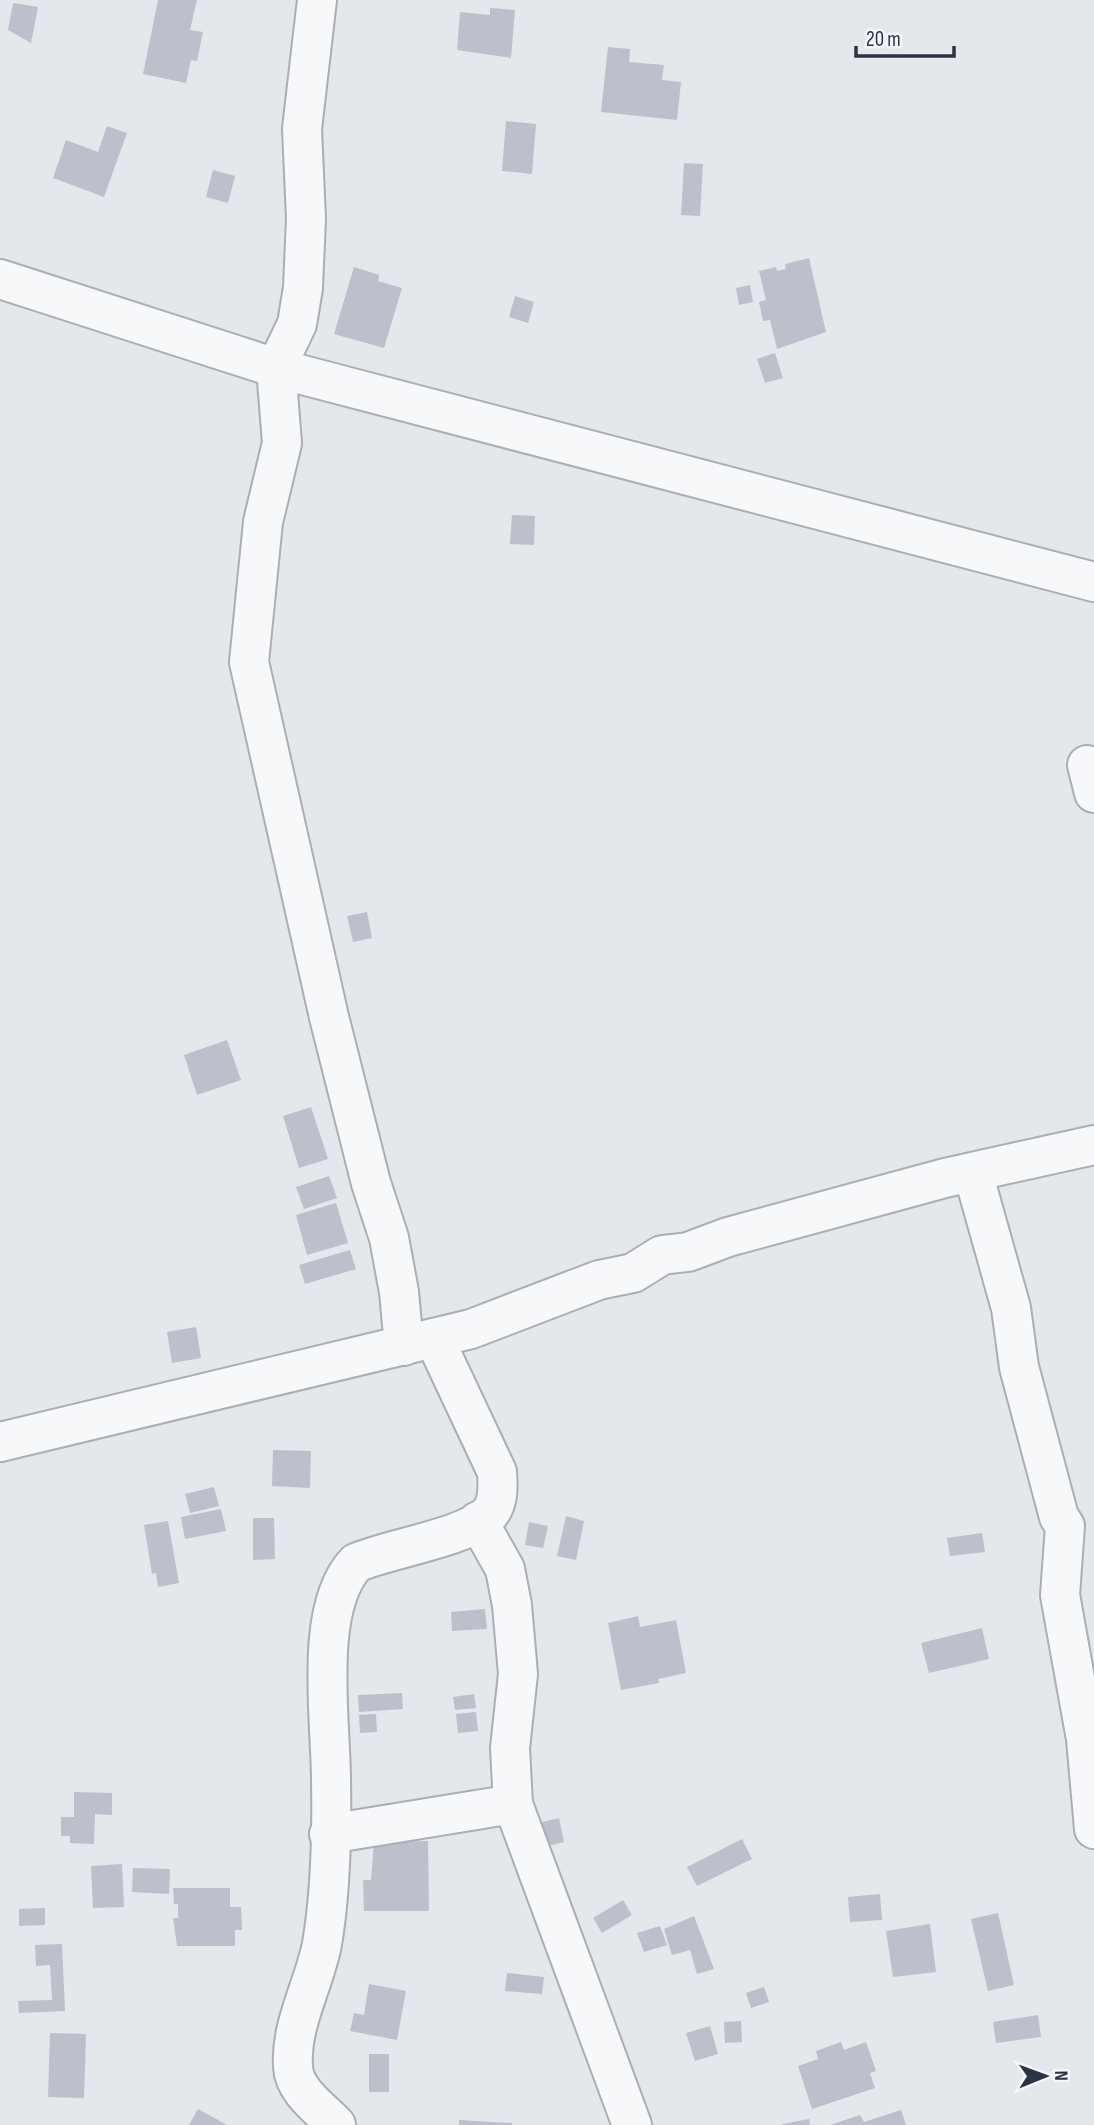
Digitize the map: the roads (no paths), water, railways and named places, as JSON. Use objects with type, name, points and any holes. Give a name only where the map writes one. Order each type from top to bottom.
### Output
[{"type":"street","points":[[317,0],[302,129],[306,219],[303,288],[297,324],[276,368],[282,443],[263,523],[249,663],[329,1017],[371,1183],[388,1238],[399,1292],[419,1342],[498,1472],[498,1494],[490,1513],[478,1521],[467,1528],[373,1555],[356,1563],[347,1573],[327,1637],[331,1781],[328,1894],[321,1945],[293,2045],[293,2070],[297,2085],[336,2125]]},
{"type":"street","points":[[0,279],[276,368],[1094,582]]},
{"type":"street","points":[[0,1442],[483,1325],[600,1280],[633,1273],[662,1255],[688,1252],[728,1237],[945,1178],[1094,1145]]},
{"type":"street","points":[[973,1173],[1011,1308],[1019,1367],[1059,1517],[1080,1527],[1060,1595],[1086,1739],[1094,1829]]},
{"type":"street","points":[[478,1521],[505,1569],[512,1605],[518,1674],[510,1748],[513,1804],[632,2125]]},
{"type":"street","points":[[329,1834],[513,1804]]}]
